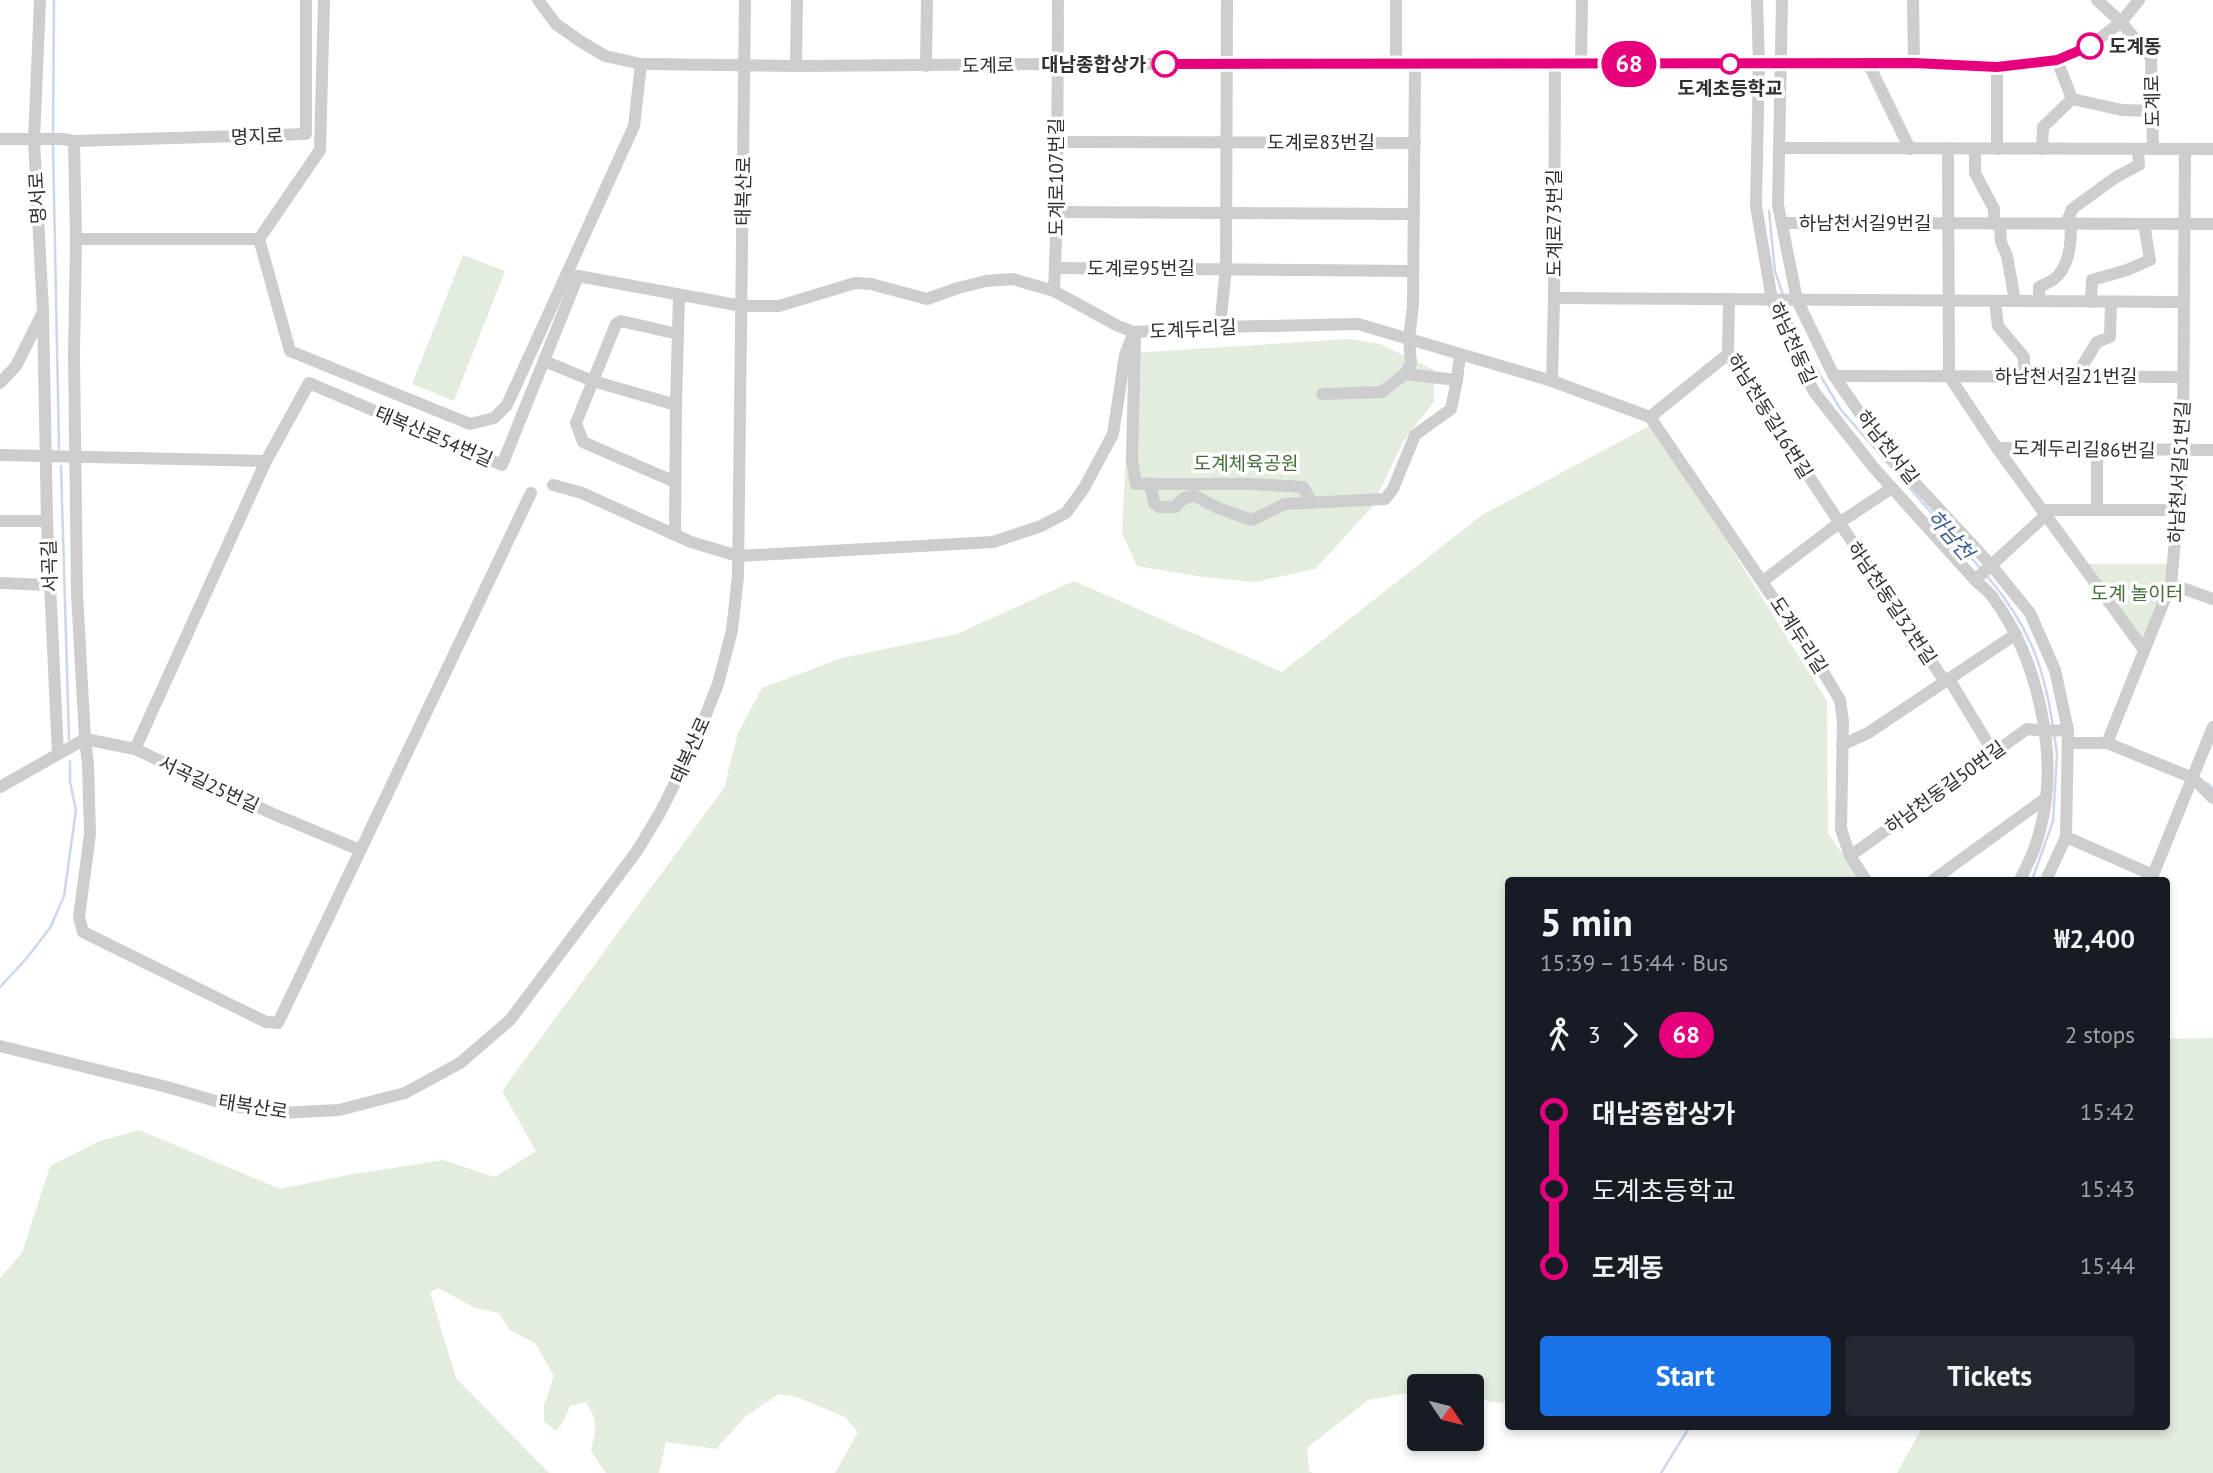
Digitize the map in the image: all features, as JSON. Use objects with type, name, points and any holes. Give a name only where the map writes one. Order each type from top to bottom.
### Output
[{"type":"street","name":"명서로","points":[[0,383],[16,366],[43,311],[40,0]]},
{"type":"street","name":"명지로","points":[[68,140],[306,134],[306,0]]},
{"type":"street","points":[[258,239],[320,150],[324,0]]},
{"type":"street","name":"도계로","points":[[538,0],[556,24],[580,41],[605,56],[641,64],[926,66],[1914,63],[1997,67],[2057,60],[2090,46],[2122,22],[2139,0]]},
{"type":"street","name":"태복산로","points":[[0,1046],[233,1106],[280,1114],[339,1110],[404,1093],[460,1063],[510,1020],[637,851],[694,747],[718,684],[732,630],[738,556],[745,0]]},
{"type":"street","points":[[796,66],[797,0]]},
{"type":"street","points":[[926,66],[927,0]]},
{"type":"street","name":"도계로107번길","points":[[1054,291],[1058,0]]},
{"type":"street","points":[[1220,327],[1226,268],[1227,0]]},
{"type":"street","points":[[1396,0],[1396,64]]},
{"type":"street","points":[[1581,64],[1583,0]]},
{"type":"street","name":"하남천동길","points":[[1757,0],[1759,64],[1756,206],[1775,300],[1791,351],[1815,393],[1892,488],[1983,573],[1993,596],[2016,634],[2057,733],[2048,762],[2046,797],[2040,830],[2022,877]]},
{"type":"street","name":"하남천서길","points":[[1782,0],[1778,205],[1794,300],[1834,376],[1889,455],[1983,573],[2030,613],[2055,670],[2057,733],[2066,837],[2047,877]]},
{"type":"street","points":[[1913,0],[1914,63]]},
{"type":"street","points":[[2097,0],[2122,22]]},
{"type":"street","name":"도계로","points":[[2122,22],[2151,58],[2153,149]]},
{"type":"street","points":[[2057,60],[2072,99]]},
{"type":"street","points":[[1868,63],[1910,149]]},
{"type":"street","points":[[258,239],[290,351],[470,424],[494,418],[507,405],[634,126],[641,64]]},
{"type":"street","name":"도계로73번길","points":[[1552,381],[1555,64]]},
{"type":"street","points":[[1322,394],[1382,392],[1405,374],[1411,363],[1409,339],[1413,305],[1415,65]]},
{"type":"street","points":[[1997,67],[1997,149]]},
{"type":"street","points":[[2072,99],[2122,110],[2151,111]]},
{"type":"street","points":[[2042,149],[2043,127],[2072,99]]},
{"type":"street","points":[[0,139],[68,140],[76,239],[74,354],[77,594],[85,739],[89,764],[90,834],[79,917],[83,932],[266,1021],[278,1023],[531,494]]},
{"type":"street","points":[[1057,142],[1226,142]]},
{"type":"street","name":"도계로83번길","points":[[1226,142],[1415,142]]},
{"type":"street","points":[[1780,148],[2213,149]]},
{"type":"street","points":[[1948,149],[1948,224]]},
{"type":"street","points":[[1975,149],[1975,173],[1994,209],[2007,256],[2015,301]]},
{"type":"street","points":[[2039,301],[2039,287],[2055,279],[2071,246],[2069,224],[2072,209],[2116,177],[2138,165],[2138,149]]},
{"type":"street","name":"하남천서길51번길","points":[[2107,743],[2171,584],[2183,450],[2185,149]]},
{"type":"street","points":[[1756,206],[1778,205]]},
{"type":"street","points":[[1057,212],[1414,214]]},
{"type":"street","name":"하남천서길9번길","points":[[1782,223],[2213,224]]},
{"type":"street","name":"하남천서길9번길","points":[[1948,224],[1949,376]]},
{"type":"street","points":[[2091,302],[2092,280],[2150,260],[2144,224]]},
{"type":"street","points":[[76,239],[258,239]]},
{"type":"street","name":"도계로95번길","points":[[1055,268],[1226,268]]},
{"type":"street","points":[[1226,268],[1413,271]]},
{"type":"street","name":"태복산로54번길","points":[[266,461],[309,383],[502,465],[578,276],[742,306]]},
{"type":"street","name":"도계두리길","points":[[742,306],[779,306],[855,283],[871,284],[927,299],[986,281],[1013,279],[1054,291],[1134,332],[1358,324],[1552,381],[1650,417],[1763,581],[1840,700],[1843,721],[1840,828],[1850,856],[1864,877]]},
{"type":"street","points":[[674,535],[679,295]]},
{"type":"street","points":[[1554,298],[2183,302]]},
{"type":"street","name":"하남천동길16번길","points":[[1729,300],[1728,354],[1839,523]]},
{"type":"street","points":[[1994,301],[1998,326],[2024,357],[2024,376]]},
{"type":"street","points":[[2076,376],[2097,342],[2110,337],[2111,302]]},
{"type":"street","name":"서곡길","points":[[43,311],[49,584],[58,754]]},
{"type":"street","points":[[675,482],[583,442],[576,423],[616,324],[621,321],[678,334]]},
{"type":"street","points":[[1134,332],[1136,343],[1132,460],[1136,484],[1303,487],[1312,503]]},
{"type":"street","points":[[552,485],[582,493],[691,542],[738,556],[993,542],[1041,526],[1066,513],[1084,488],[1113,434],[1125,355],[1134,332]]},
{"type":"street","points":[[1650,417],[1728,354]]},
{"type":"street","points":[[1150,483],[1154,503],[1159,507],[1175,507],[1184,498],[1195,496],[1218,508],[1252,520],[1285,504],[1385,499],[1393,489],[1415,435],[1451,409],[1460,355]]},
{"type":"street","points":[[544,361],[593,381],[676,405]]},
{"type":"street","points":[[1405,374],[1457,380]]},
{"type":"street","name":"하남천서길21번길","points":[[1834,376],[2183,377]]},
{"type":"street","points":[[1949,376],[1997,448],[2144,650]]},
{"type":"street","name":"도계두리길86번길","points":[[1997,448],[2213,450]]},
{"type":"street","points":[[2097,449],[2097,509]]},
{"type":"street","points":[[0,455],[266,461],[135,749]]},
{"type":"street","name":"하남천동길32번길","points":[[1763,581],[1839,523],[1892,488]]},
{"type":"street","points":[[1983,573],[2044,513],[2097,509],[2178,510]]},
{"type":"street","points":[[0,521],[47,521]]},
{"type":"street","name":"하남천동길32번길","points":[[1839,523],[1993,752]]},
{"type":"street","points":[[0,583],[49,584]]},
{"type":"street","points":[[2171,584],[2213,599]]},
{"type":"street","points":[[1842,745],[1868,733],[2016,634]]},
{"type":"street","points":[[2151,877],[2213,727]]},
{"type":"street","name":"하남천동길50번길","points":[[1850,856],[2027,729],[2057,733]]},
{"type":"street","points":[[2057,733],[2107,743],[2193,778],[2213,798]]},
{"type":"street","points":[[0,787],[85,739]]},
{"type":"street","name":"서곡길25번길","points":[[85,739],[135,749],[271,813],[360,850]]},
{"type":"street","points":[[1937,877],[2046,797]]},
{"type":"street","points":[[2066,837],[2149,877]]},
{"type":"green space","points":[[463,255],[505,271],[454,401],[412,384]]},
{"type":"green space","name":"도계체육공원","points":[[1350,339],[1380,344],[1434,370],[1434,402],[1404,440],[1372,507],[1315,569],[1255,582],[1137,566],[1122,533],[1131,353]]},
{"type":"green space","points":[[1653,424],[1827,701],[1828,833],[1858,877],[1505,877],[1505,1403],[1484,1400],[1484,1374],[1407,1374],[1407,1393],[1368,1400],[1307,1448],[1309,1471],[1313,1473],[835,1473],[858,1432],[845,1417],[797,1397],[779,1394],[746,1416],[716,1449],[666,1442],[659,1473],[606,1473],[591,1451],[595,1426],[586,1402],[570,1406],[556,1431],[544,1421],[544,1406],[554,1376],[535,1343],[510,1330],[499,1313],[475,1308],[438,1288],[430,1292],[456,1378],[549,1473],[0,1473],[0,1278],[22,1253],[50,1166],[100,1141],[139,1130],[280,1189],[443,1160],[495,1177],[536,1151],[502,1091],[724,788],[738,733],[762,688],[842,658],[957,634],[1074,581],[1282,672],[1482,515]]},
{"type":"green space","name":"도계 놀이터","points":[[2082,564],[2172,564],[2143,648]]},
{"type":"green space","points":[[2213,1038],[2213,1473],[1897,1473],[1921,1430],[2170,1430],[2170,1039]]},
{"type":"waterway","points":[[53,135],[54,0]]},
{"type":"waterway","points":[[53,145],[59,449]]},
{"type":"waterway","name":"하남천","points":[[1769,211],[1775,271],[1783,295]]},
{"type":"waterway","name":"하남천","points":[[1786,305],[1797,337],[1841,410],[1980,568]]},
{"type":"waterway","points":[[61,466],[69,739]]},
{"type":"waterway","name":"하남천","points":[[1987,576],[2013,611],[2032,646],[2045,684],[2053,727]]},
{"type":"waterway","name":"하남천","points":[[2033,877],[2053,821],[2057,754],[2054,734]]},
{"type":"waterway","points":[[0,987],[50,928],[64,896],[76,810],[70,782],[70,761]]},
{"type":"waterway","points":[[2207,783],[2213,789]]},
{"type":"waterway","points":[[1661,1473],[1688,1430]]},
{"type":"bus line","name":"68","points":[[1165,64],[1914,63],[1997,67],[2057,60],[2090,46]]},
{"type":"place","name":"도계동","points":[[2090,46]]},
{"type":"place","name":"대남종합상가","points":[[1165,64]]},
{"type":"place","name":"도계초등학교","points":[[1730,64]]}]
